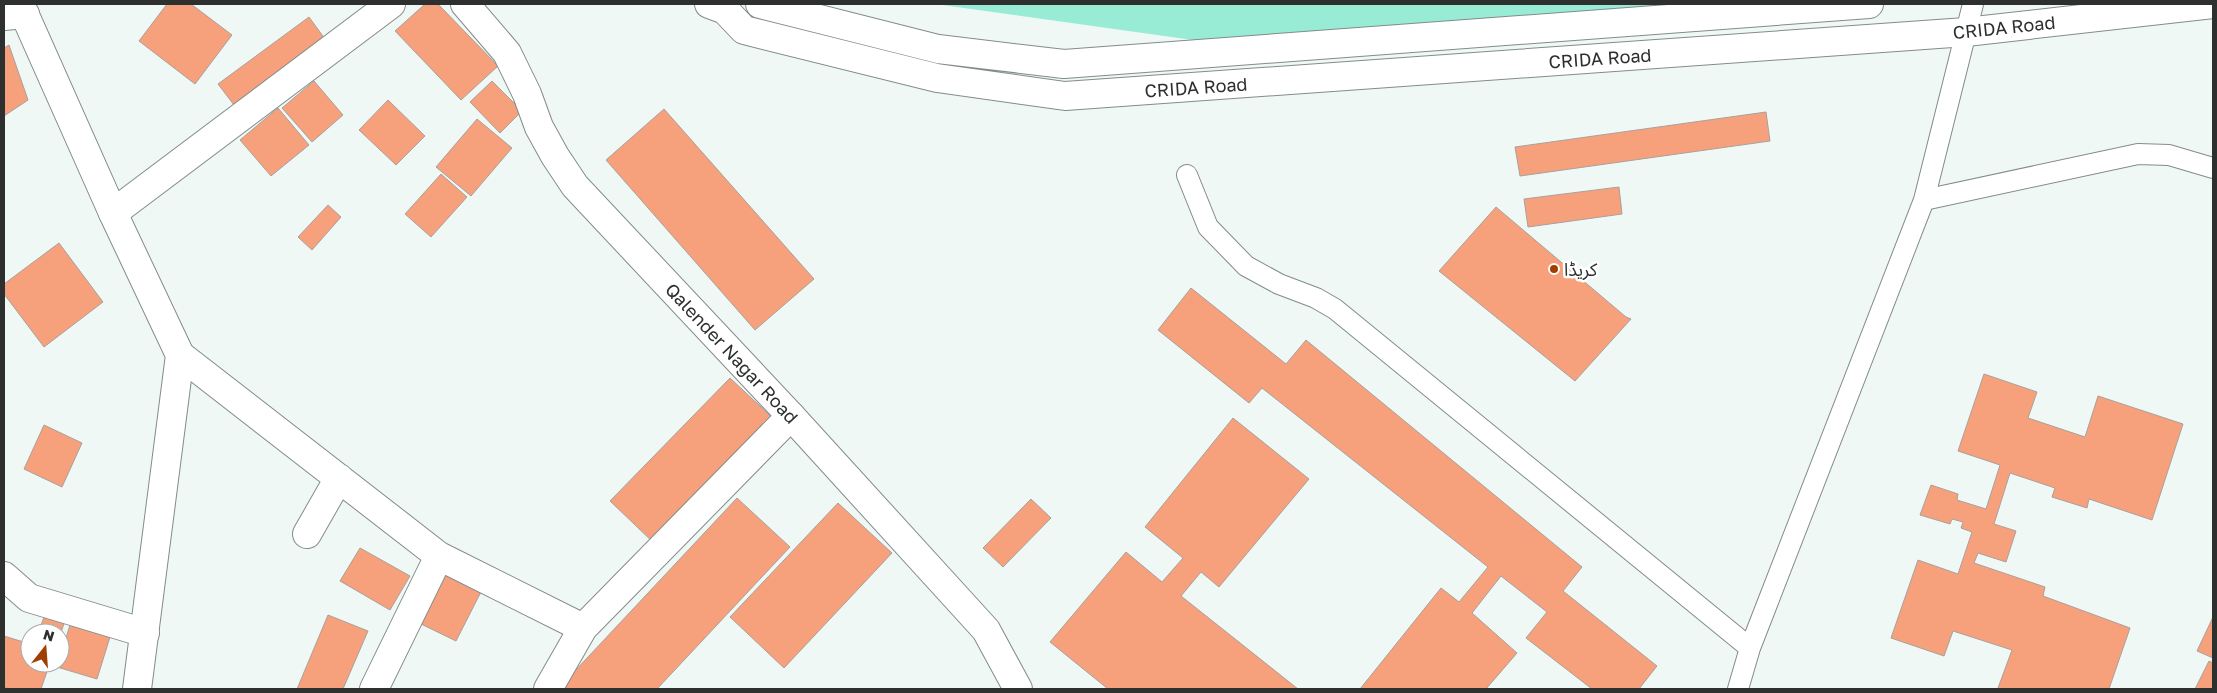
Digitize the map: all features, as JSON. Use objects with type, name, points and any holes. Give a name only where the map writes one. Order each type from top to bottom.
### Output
[{"type":"street","points":[[113,214],[391,4]]},
{"type":"street","name":"Qalender Nagar Road","points":[[465,4],[507,53],[527,94],[538,127],[575,186],[791,416],[986,630],[1018,689]]},
{"type":"street","name":"CRIDA Road","points":[[760,4],[938,49],[1064,64],[1869,4]]},
{"type":"street","name":"CRIDA Road","points":[[726,6],[744,30],[937,78],[1065,96],[1966,32],[2213,4]]},
{"type":"street","points":[[16,11],[180,354],[439,556],[583,628]]},
{"type":"street","points":[[987,85],[988,55]]},
{"type":"street","points":[[137,689],[180,354]]},
{"type":"street","points":[[548,689],[583,628],[791,416]]},
{"type":"street","points":[[307,534],[339,478]]},
{"type":"street","points":[[374,689],[439,556]]},
{"type":"street","points":[[4,576],[29,598],[145,633]]},
{"type":"lane","points":[[1738,689],[1750,648],[1924,200],[1973,4]]},
{"type":"lane","points":[[1924,200],[2138,154],[2169,155],[2213,168]]},
{"type":"lane","points":[[1186,175],[1208,227],[1246,266],[1279,284],[1316,298],[1335,310],[1750,648]]},
{"type":"green space","points":[[935,4],[1675,4],[1200,41]]},
{"type":"building","points":[[167,4],[191,4],[232,35],[195,84],[139,41]]},
{"type":"building","points":[[425,4],[438,4],[498,66],[461,100],[395,31]]},
{"type":"building","points":[[309,17],[328,43],[237,109],[218,84]]},
{"type":"building","points":[[9,45],[28,100],[4,116],[4,48]]},
{"type":"building","points":[[314,81],[343,115],[312,142],[282,108]]},
{"type":"building","points":[[492,81],[522,111],[500,133],[470,102]]},
{"type":"building","points":[[388,100],[425,136],[396,165],[359,130]]},
{"type":"building","points":[[278,108],[309,145],[271,176],[240,140]]},
{"type":"building","points":[[664,109],[814,279],[755,330],[606,160]]},
{"type":"building","points":[[1766,112],[1770,141],[1520,176],[1515,147]]},
{"type":"building","points":[[477,119],[512,148],[471,196],[436,167]]},
{"type":"building","points":[[441,174],[467,197],[431,237],[405,214]]},
{"type":"building","points":[[1619,187],[1622,214],[1528,227],[1524,199]]},
{"type":"building","points":[[328,205],[341,217],[312,250],[298,237]]},
{"type":"building","points":[[1496,207],[1626,317],[1631,319],[1575,381],[1439,271]]},
{"type":"building","points":[[59,243],[103,302],[44,347],[4,294],[4,284]]},
{"type":"building","points":[[1191,288],[1286,364],[1306,340],[1582,567],[1563,591],[1657,666],[1639,689],[1592,689],[1526,638],[1547,612],[1501,576],[1472,613],[1517,653],[1486,689],[1360,689],[1441,588],[1459,602],[1488,567],[1262,388],[1249,403],[1158,330]]},
{"type":"building","points":[[1984,374],[2037,392],[2028,418],[2085,437],[2098,396],[2183,424],[2152,520],[2089,499],[2087,508],[2052,497],[2055,488],[2010,473],[1994,524],[2016,531],[2006,562],[1978,553],[1974,563],[2045,587],[2043,596],[2130,628],[2109,689],[2001,689],[1998,688],[2012,650],[1953,631],[1944,656],[1891,638],[1918,560],[1958,574],[1972,532],[1961,528],[1963,522],[1952,519],[1950,524],[1920,515],[1931,485],[1958,494],[1957,500],[1986,509],[2000,465],[1958,451]]},
{"type":"building","points":[[730,378],[776,421],[656,545],[610,501]]},
{"type":"building","points":[[1233,418],[1309,479],[1219,587],[1201,572],[1181,596],[1298,689],[1108,689],[1050,642],[1126,552],[1162,582],[1183,558],[1145,527]]},
{"type":"building","points":[[44,425],[82,443],[62,487],[24,469]]},
{"type":"building","points":[[737,498],[790,547],[657,689],[558,689]]},
{"type":"building","points":[[1031,499],[1051,518],[1003,567],[983,548]]},
{"type":"building","points":[[838,503],[892,553],[784,668],[730,617]]},
{"type":"building","points":[[360,548],[410,576],[390,610],[340,581]]},
{"type":"building","points":[[446,569],[483,588],[456,641],[419,623]]},
{"type":"building","points":[[46,612],[66,618],[64,623],[42,623]]},
{"type":"building","points":[[328,615],[368,631],[343,689],[297,689]]},
{"type":"building","points":[[2213,617],[2213,658],[2197,651]]},
{"type":"building","points":[[70,625],[110,637],[97,679],[70,671]]},
{"type":"building","points":[[4,636],[20,641],[20,673],[47,673],[41,689],[9,689],[4,687]]},
{"type":"building","points":[[2209,661],[2213,663],[2213,689],[2195,689]]},
{"type":"place","name":"کریڈا","points":[[1554,269]]}]
